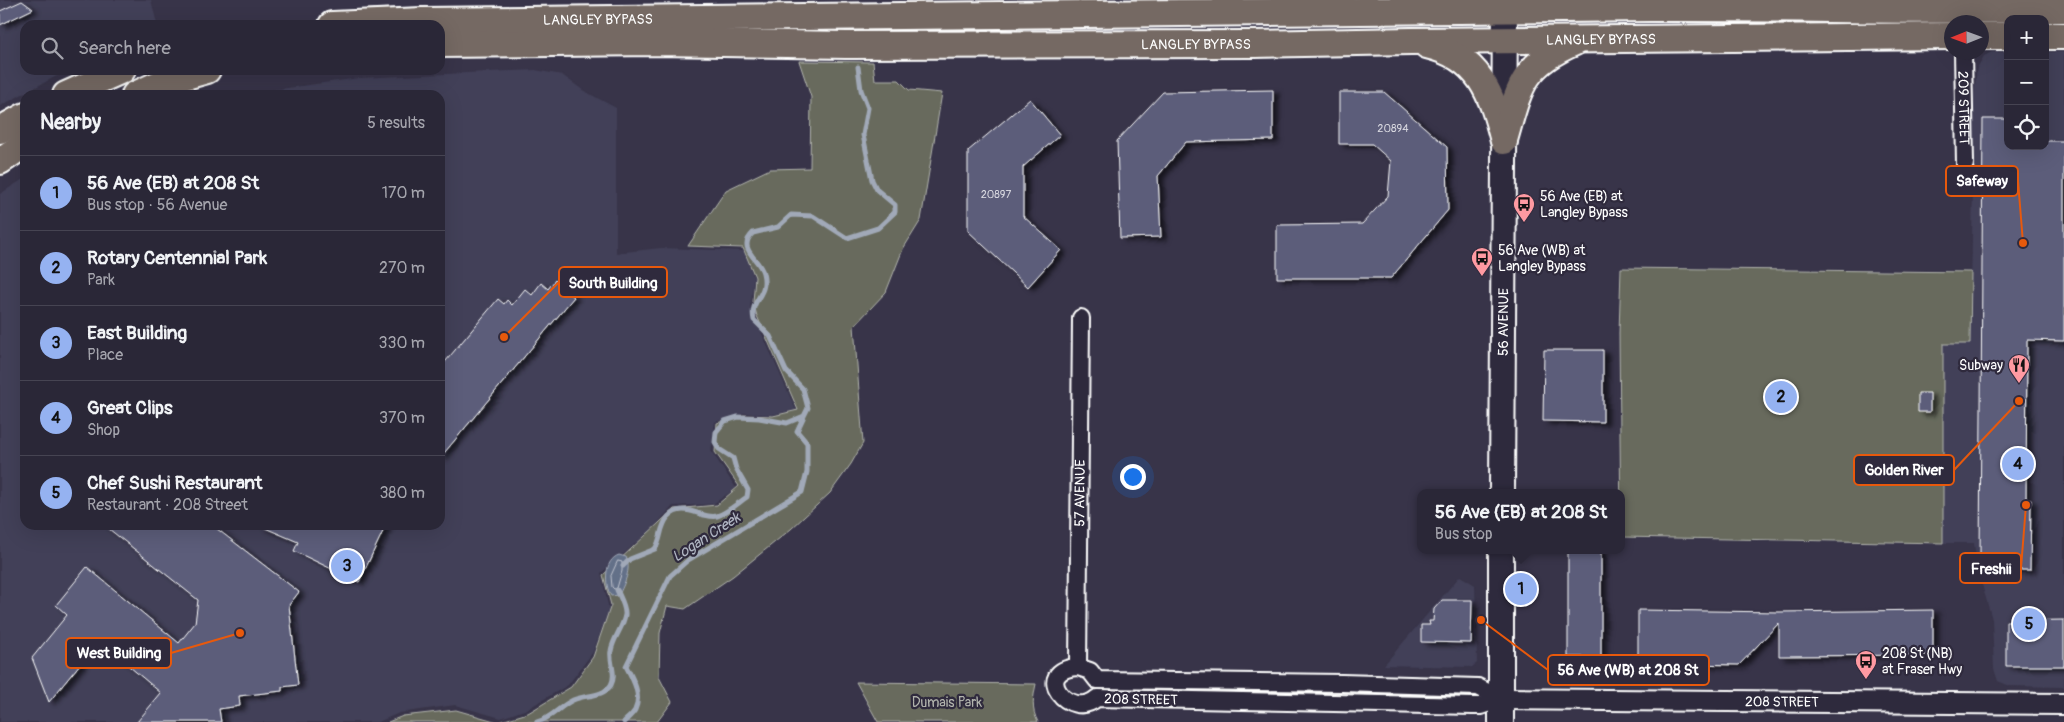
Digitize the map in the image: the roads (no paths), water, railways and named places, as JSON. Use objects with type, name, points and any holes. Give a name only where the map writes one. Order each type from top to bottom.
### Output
[{"type":"main road","points":[[1412,11],[1447,0]]},
{"type":"main road","points":[[1584,0],[1623,9]]},
{"type":"main road","name":"LANGLEY BYPASS","points":[[445,21],[1412,11],[1505,5],[1623,9],[1984,11],[2064,9]]},
{"type":"main road","name":"56 AVENUE","points":[[1502,489],[1505,5]]},
{"type":"main road","name":"LANGLEY BYPASS","points":[[445,44],[714,42],[846,45],[1254,44],[1944,36]]},
{"type":"main road","points":[[1989,36],[2004,36]]},
{"type":"main road","points":[[2049,36],[2064,36]]},
{"type":"main road","points":[[1504,141],[1514,106],[1525,78],[1534,66],[1555,50],[1580,40]]},
{"type":"main road","points":[[1411,41],[1442,48],[1457,56],[1473,70],[1488,89],[1504,141]]},
{"type":"main road","points":[[77,90],[111,75]]},
{"type":"main road","points":[[146,90],[190,75]]},
{"type":"main road","points":[[0,130],[20,119]]},
{"type":"main road","points":[[0,161],[20,147]]},
{"type":"main road","points":[[1501,554],[1501,710]]},
{"type":"street","name":"209 STREET","points":[[1962,60],[1965,164]]},
{"type":"street","name":"57 AVENUE","points":[[1078,667],[1081,318]]},
{"type":"street","name":"208 STREET","points":[[1501,710],[1478,687],[1342,683],[1097,680],[1090,671],[1078,667],[1064,671],[1056,681],[1055,688],[1057,699],[1061,704],[1066,708],[1076,711],[1090,706],[1097,698],[1481,706],[1501,710],[2064,704]]},
{"type":"water","points":[[619,555],[626,557],[628,571],[619,595],[611,596],[606,579],[608,567],[610,562]]},
{"type":"waterway","points":[[623,566],[630,559],[655,549],[665,521],[674,512],[687,510],[717,516],[747,497],[748,490],[736,469],[733,458],[719,449],[715,442],[716,432],[725,421],[738,417],[759,418],[787,423],[804,416],[808,408],[803,389],[786,371],[770,336],[754,320],[754,307],[761,293],[764,281],[761,268],[750,254],[747,244],[748,239],[753,233],[778,227],[791,215],[813,216],[847,238],[878,228],[895,212],[895,205],[877,190],[872,180],[863,135],[868,108],[861,90],[858,67]]},
{"type":"waterway","name":"Logan Creek","points":[[624,722],[635,710],[638,699],[636,687],[626,666],[670,576],[688,560],[802,492],[807,472],[807,443],[797,431],[804,416]]},
{"type":"waterway","points":[[537,722],[547,718],[573,700],[598,694],[611,685],[613,681],[611,651],[625,615],[624,605],[617,590]]},
{"type":"place","name":"56 Ave (EB) at Langley Bypass","points":[[1524,223]]},
{"type":"place","name":"Safeway","points":[[2023,243]]},
{"type":"place","name":"56 Ave (WB) at Langley Bypass","points":[[1482,277]]},
{"type":"place","name":"South Building","points":[[504,337]]},
{"type":"place","name":"Subway","points":[[2019,384]]},
{"type":"place","name":"Rotary Centennial Park","points":[[1781,397]]},
{"type":"place","name":"Golden River","points":[[2019,401]]},
{"type":"place","name":"Great Clips","points":[[2018,464]]},
{"type":"place","name":"Freshii","points":[[2026,505]]},
{"type":"place","name":"East Building","points":[[347,566]]},
{"type":"place","name":"56 Ave (EB) at 208 St","points":[[1521,589]]},
{"type":"place","name":"56 Ave (WB) at 208 St","points":[[1481,620]]},
{"type":"place","name":"Chef Sushi Restaurant","points":[[2029,624]]},
{"type":"place","name":"West Building","points":[[240,633]]},
{"type":"place","name":"208 St (NB) at Fraser Hwy","points":[[1866,680]]},
{"type":"park label","name":"Dumais Park","points":[[947,702]]}]
